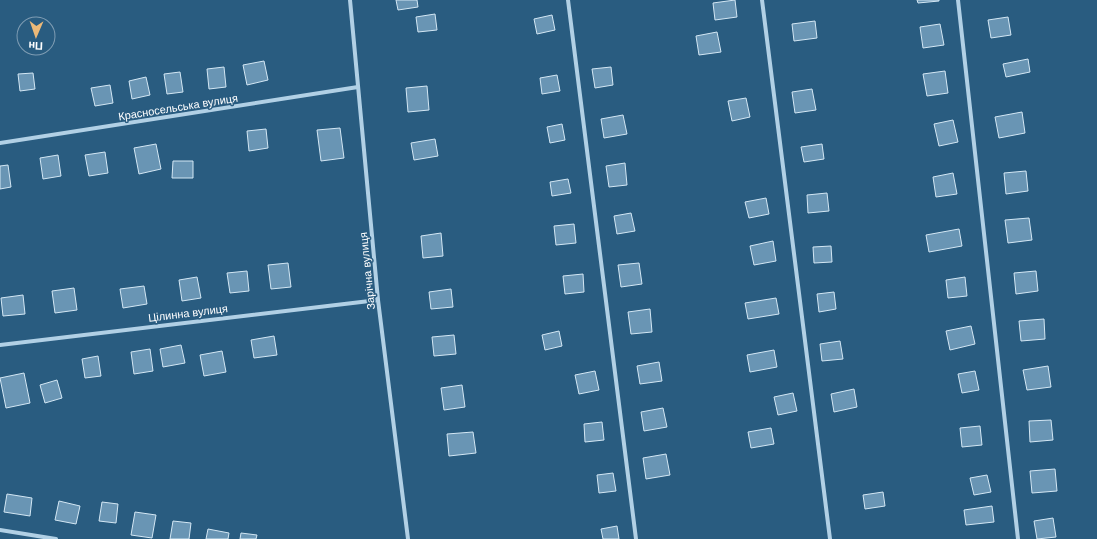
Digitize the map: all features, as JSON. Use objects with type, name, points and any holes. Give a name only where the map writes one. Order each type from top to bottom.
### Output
[{"type":"street","name":"Зарічна вулиця","points":[[350,0],[378,300],[408,539]]},
{"type":"street","points":[[568,0],[636,539]]},
{"type":"street","points":[[762,0],[830,539]]},
{"type":"street","points":[[958,0],[1018,539]]},
{"type":"street","name":"Красносельська вулиця","points":[[0,143],[358,87]]},
{"type":"street","name":"Цілинна вулиця","points":[[0,345],[378,300]]},
{"type":"street","points":[[0,530],[56,539]]},
{"type":"building","points":[[396,0],[417,0],[418,7],[398,10]]},
{"type":"building","points":[[735,0],[737,17],[715,20],[713,3]]},
{"type":"building","points":[[917,0],[939,0],[939,1],[918,3]]},
{"type":"building","points":[[435,14],[437,30],[418,32],[416,17]]},
{"type":"building","points":[[552,15],[555,30],[537,34],[534,19]]},
{"type":"building","points":[[1008,17],[1011,35],[991,38],[988,20]]},
{"type":"building","points":[[815,21],[817,38],[794,41],[792,24]]},
{"type":"building","points":[[940,24],[944,45],[923,48],[920,27]]},
{"type":"building","points":[[717,32],[721,52],[699,55],[696,36]]},
{"type":"building","points":[[1028,59],[1030,72],[1006,77],[1003,64]]},
{"type":"building","points":[[264,61],[268,80],[247,85],[243,65]]},
{"type":"building","points":[[224,67],[226,87],[209,89],[207,69]]},
{"type":"building","points":[[611,67],[613,85],[595,88],[592,69]]},
{"type":"building","points":[[945,71],[948,93],[927,96],[923,74]]},
{"type":"building","points":[[180,72],[183,92],[167,94],[164,74]]},
{"type":"building","points":[[33,73],[35,89],[20,91],[18,74]]},
{"type":"building","points":[[557,75],[560,91],[542,94],[540,78]]},
{"type":"building","points":[[146,77],[150,95],[132,99],[129,81]]},
{"type":"building","points":[[110,85],[113,103],[95,106],[91,88]]},
{"type":"building","points":[[427,86],[429,110],[408,112],[406,88]]},
{"type":"building","points":[[812,89],[816,110],[795,113],[792,92]]},
{"type":"building","points":[[746,98],[750,117],[732,121],[728,101]]},
{"type":"building","points":[[1022,112],[1025,133],[999,138],[995,117]]},
{"type":"building","points":[[623,115],[627,134],[604,138],[601,119]]},
{"type":"building","points":[[953,120],[958,142],[939,146],[934,124]]},
{"type":"building","points":[[562,124],[565,140],[550,143],[547,127]]},
{"type":"building","points":[[340,128],[344,158],[321,161],[317,130]]},
{"type":"building","points":[[266,129],[268,148],[249,151],[247,131]]},
{"type":"building","points":[[435,139],[438,156],[414,160],[411,143]]},
{"type":"building","points":[[156,144],[161,169],[139,174],[134,148]]},
{"type":"building","points":[[822,144],[824,159],[804,162],[801,147]]},
{"type":"building","points":[[105,152],[108,173],[89,176],[85,155]]},
{"type":"building","points":[[58,155],[61,176],[43,179],[40,158]]},
{"type":"building","points":[[173,161],[193,161],[193,178],[172,178]]},
{"type":"building","points":[[625,163],[627,185],[609,187],[606,166]]},
{"type":"building","points":[[8,165],[11,187],[0,189],[0,166]]},
{"type":"building","points":[[1026,171],[1028,191],[1006,194],[1004,173]]},
{"type":"building","points":[[953,173],[957,194],[936,197],[933,177]]},
{"type":"building","points":[[568,179],[571,193],[552,196],[550,182]]},
{"type":"building","points":[[827,193],[829,211],[808,213],[807,195]]},
{"type":"building","points":[[766,198],[769,214],[749,218],[745,202]]},
{"type":"building","points":[[631,213],[635,231],[617,234],[614,216]]},
{"type":"building","points":[[1029,218],[1032,240],[1008,243],[1005,220]]},
{"type":"building","points":[[574,224],[576,243],[556,245],[554,226]]},
{"type":"building","points":[[959,229],[962,246],[929,252],[926,235]]},
{"type":"building","points":[[441,233],[443,256],[423,258],[421,236]]},
{"type":"building","points":[[773,241],[776,261],[754,265],[750,246]]},
{"type":"building","points":[[831,246],[832,262],[814,263],[813,247]]},
{"type":"building","points":[[288,263],[291,287],[271,289],[268,265]]},
{"type":"building","points":[[639,263],[642,284],[621,287],[618,265]]},
{"type":"building","points":[[247,271],[249,291],[230,293],[227,273]]},
{"type":"building","points":[[1036,271],[1038,291],[1016,294],[1014,273]]},
{"type":"building","points":[[583,274],[584,292],[565,294],[563,276]]},
{"type":"building","points":[[197,277],[201,298],[182,301],[179,280]]},
{"type":"building","points":[[965,277],[967,296],[948,298],[946,280]]},
{"type":"building","points":[[144,286],[147,304],[123,308],[120,289]]},
{"type":"building","points":[[74,288],[77,310],[55,313],[52,291]]},
{"type":"building","points":[[451,289],[453,307],[431,309],[429,292]]},
{"type":"building","points":[[834,292],[836,309],[819,312],[817,294]]},
{"type":"building","points":[[23,295],[25,314],[3,316],[1,298]]},
{"type":"building","points":[[776,298],[779,314],[748,319],[745,303]]},
{"type":"building","points":[[650,309],[652,332],[631,334],[628,312]]},
{"type":"building","points":[[1044,319],[1045,339],[1021,341],[1019,321]]},
{"type":"building","points":[[971,326],[975,344],[950,350],[946,331]]},
{"type":"building","points":[[559,331],[562,346],[545,350],[542,335]]},
{"type":"building","points":[[454,335],[456,354],[434,356],[432,337]]},
{"type":"building","points":[[274,336],[277,355],[254,358],[251,340]]},
{"type":"building","points":[[840,341],[843,359],[822,361],[820,344]]},
{"type":"building","points":[[181,345],[185,363],[163,367],[160,349]]},
{"type":"building","points":[[150,349],[153,371],[134,374],[131,352]]},
{"type":"building","points":[[774,350],[777,367],[750,372],[747,355]]},
{"type":"building","points":[[222,351],[226,372],[204,376],[200,355]]},
{"type":"building","points":[[98,356],[101,376],[85,378],[82,359]]},
{"type":"building","points":[[659,362],[662,381],[640,384],[637,366]]},
{"type":"building","points":[[1048,366],[1051,387],[1027,390],[1023,370]]},
{"type":"building","points":[[595,371],[599,390],[579,394],[575,375]]},
{"type":"building","points":[[975,371],[979,390],[962,393],[958,374]]},
{"type":"building","points":[[24,373],[30,403],[6,408],[0,378]]},
{"type":"building","points":[[57,380],[62,398],[45,403],[40,385]]},
{"type":"building","points":[[462,385],[465,407],[444,410],[441,388]]},
{"type":"building","points":[[854,389],[857,407],[834,412],[831,394]]},
{"type":"building","points":[[793,393],[797,411],[778,415],[774,397]]},
{"type":"building","points":[[663,408],[667,427],[644,431],[641,412]]},
{"type":"building","points":[[1051,420],[1053,440],[1030,442],[1029,421]]},
{"type":"building","points":[[602,422],[604,440],[585,442],[584,424]]},
{"type":"building","points":[[980,426],[982,445],[962,447],[960,428]]},
{"type":"building","points":[[771,428],[774,444],[751,448],[748,432]]},
{"type":"building","points":[[473,432],[476,453],[449,456],[447,434]]},
{"type":"building","points":[[666,454],[670,475],[646,479],[643,458]]},
{"type":"building","points":[[1055,469],[1057,491],[1032,493],[1030,471]]},
{"type":"building","points":[[613,473],[616,491],[599,493],[597,475]]},
{"type":"building","points":[[987,475],[991,492],[974,495],[970,478]]},
{"type":"building","points":[[883,492],[885,506],[865,509],[863,495]]},
{"type":"building","points":[[7,494],[32,498],[30,516],[4,512]]},
{"type":"building","points":[[59,501],[80,506],[76,524],[55,520]]},
{"type":"building","points":[[102,502],[118,504],[116,523],[99,521]]},
{"type":"building","points":[[992,506],[994,522],[966,525],[964,510]]},
{"type":"building","points":[[135,512],[156,515],[152,538],[131,535]]},
{"type":"building","points":[[1053,518],[1056,537],[1037,539],[1034,521]]},
{"type":"building","points":[[173,521],[191,523],[189,539],[170,539]]},
{"type":"building","points":[[617,526],[619,539],[603,539],[601,529]]},
{"type":"building","points":[[208,529],[229,533],[228,539],[206,539]]},
{"type":"building","points":[[241,533],[257,535],[256,539],[240,539]]}]
